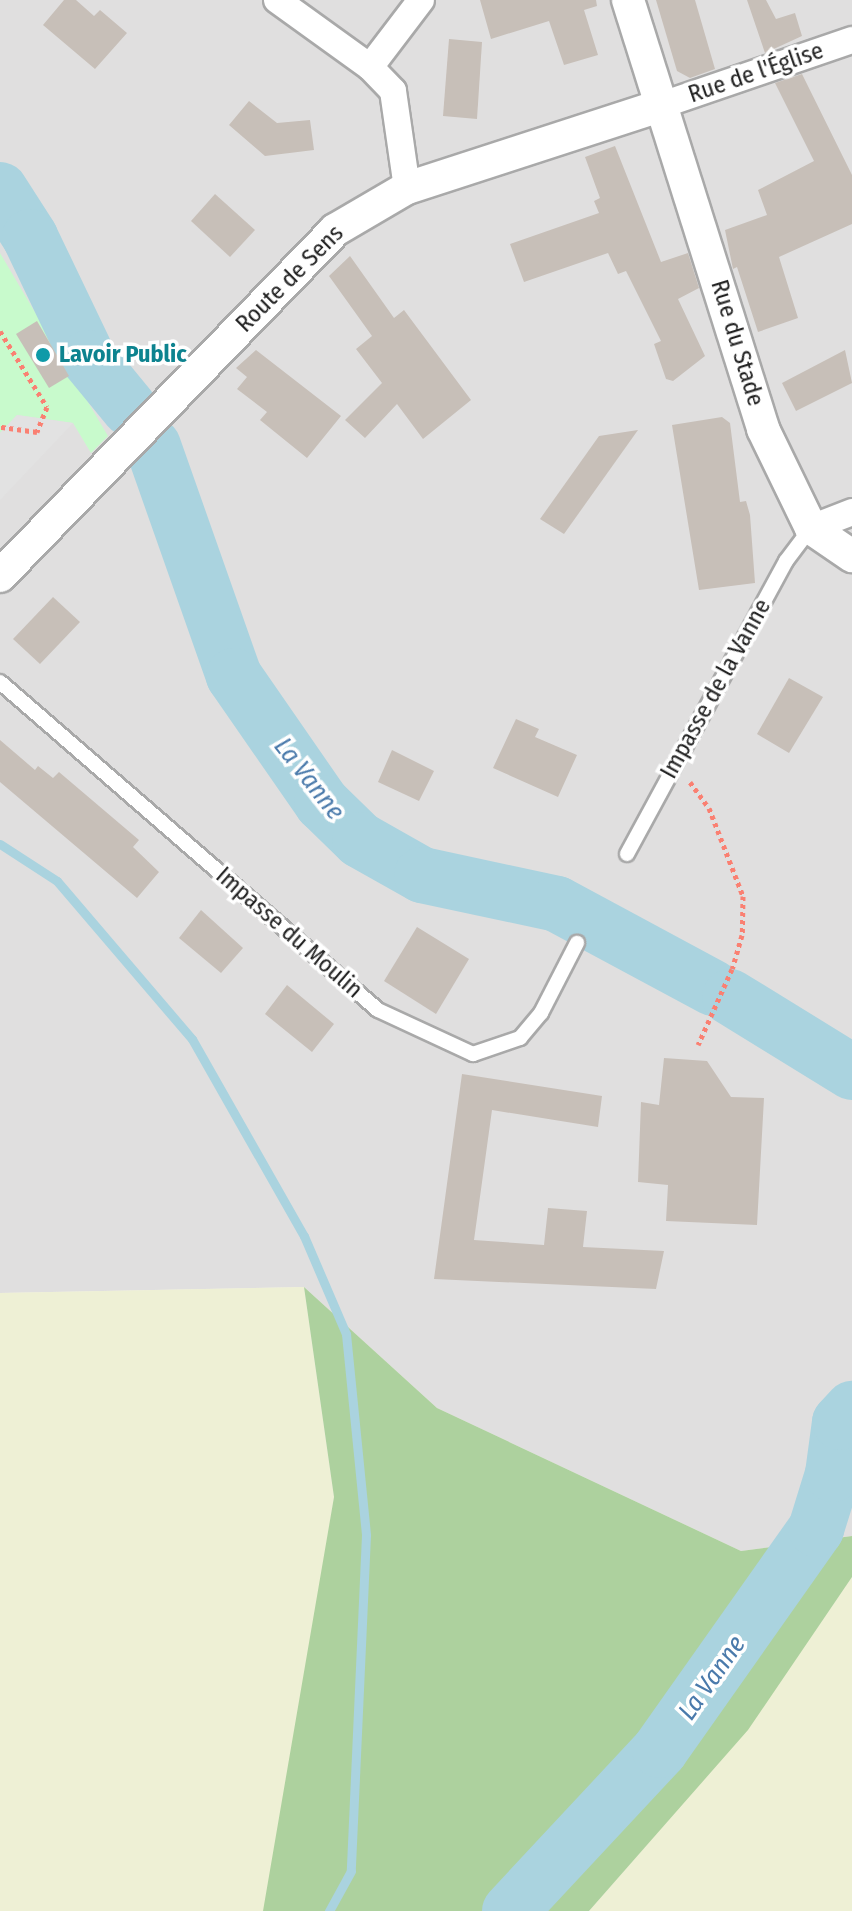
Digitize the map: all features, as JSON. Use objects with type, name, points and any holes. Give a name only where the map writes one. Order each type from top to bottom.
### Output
[{"type":"street","points":[[277,0],[370,67],[393,91],[407,188]]},
{"type":"street","points":[[370,67],[421,0]]},
{"type":"street","name":"Rue du Stade","points":[[628,0],[763,429],[811,528],[852,556]]},
{"type":"street","name":"Rue de l'Église","points":[[659,106],[852,40]]},
{"type":"street","name":"Route de Sens","points":[[0,576],[335,230],[407,188],[659,106]]},
{"type":"street","points":[[811,528],[852,512]]},
{"type":"lane","name":"Impasse de la Vanne","points":[[627,854],[786,561],[811,528]]},
{"type":"lane","name":"Impasse du Moulin","points":[[0,682],[378,1010],[473,1054],[520,1038],[541,1013],[577,943]]},
{"type":"path","points":[[0,331],[47,407],[37,432],[0,427]]},
{"type":"path","points":[[675,762],[709,808],[743,896],[742,935],[732,969],[698,1045]]},
{"type":"shaded area","points":[[0,0],[852,0],[852,1536],[741,1551],[437,1408],[304,1287],[0,1293]]},
{"type":"shaded area","points":[[17,415],[73,423],[0,500],[0,433]]},
{"type":"green space","points":[[0,253],[108,436],[91,453],[73,423],[17,415],[0,433]]},
{"type":"green space","points":[[304,1287],[334,1497],[268,1905],[263,1911],[0,1911],[0,1293]]},
{"type":"green space","points":[[304,1287],[437,1408],[741,1551],[852,1536],[852,1577],[748,1730],[589,1911],[263,1911],[334,1497]]},
{"type":"green space","points":[[852,1577],[852,1911],[589,1911],[747,1730]]},
{"type":"pier","points":[[725,965],[739,972],[719,1017],[705,1011]]},
{"type":"building","points":[[64,0],[76,0],[94,16],[100,10],[127,33],[95,69],[43,25]]},
{"type":"building","points":[[480,0],[596,0],[597,6],[584,10],[598,55],[564,65],[549,21],[491,39]]},
{"type":"building","points":[[656,0],[695,0],[715,69],[690,78],[677,71]]},
{"type":"building","points":[[747,0],[766,0],[776,19],[795,13],[802,36],[765,53]]},
{"type":"building","points":[[449,39],[482,42],[477,119],[443,116]]},
{"type":"building","points":[[802,74],[852,175],[852,224],[779,257],[798,318],[758,332],[737,267],[733,269],[725,230],[767,215],[758,190],[814,161],[775,83]]},
{"type":"building","points":[[249,101],[277,123],[310,120],[314,150],[265,156],[229,125]]},
{"type":"building","points":[[615,146],[661,262],[688,253],[699,288],[678,299],[705,356],[673,381],[666,379],[654,344],[661,341],[626,271],[618,274],[608,253],[524,282],[510,244],[599,213],[594,201],[600,198],[585,157]]},
{"type":"building","points":[[215,194],[255,230],[230,257],[191,221]]},
{"type":"building","points":[[350,256],[394,318],[404,310],[471,400],[423,439],[397,404],[365,438],[345,420],[382,383],[356,349],[372,336],[329,276]]},
{"type":"building","name":"Lavoir Public","points":[[37,321],[69,376],[49,388],[16,334]]},
{"type":"building","points":[[256,350],[341,416],[307,458],[260,420],[267,412],[237,389],[247,377],[236,368]]},
{"type":"building","points":[[845,350],[852,383],[796,411],[782,383]]},
{"type":"building","points":[[722,417],[730,423],[740,502],[746,501],[750,515],[755,583],[699,590],[672,425]]},
{"type":"building","points":[[638,430],[564,534],[540,519],[599,436]]},
{"type":"building","points":[[53,597],[80,622],[40,664],[13,639]]},
{"type":"building","points":[[789,678],[823,697],[789,753],[757,734]]},
{"type":"building","points":[[516,719],[539,729],[535,737],[577,755],[558,797],[493,768]]},
{"type":"building","points":[[0,740],[35,770],[38,766],[53,778],[59,772],[139,840],[133,847],[159,872],[137,898],[0,782]]},
{"type":"building","points":[[392,750],[434,771],[419,801],[378,782]]},
{"type":"building","points":[[201,910],[243,948],[221,973],[179,938]]},
{"type":"building","points":[[417,927],[469,959],[436,1014],[384,981]]},
{"type":"building","points":[[287,985],[334,1024],[312,1052],[265,1014]]},
{"type":"building","points":[[664,1058],[707,1061],[731,1097],[764,1098],[757,1225],[666,1221],[668,1185],[638,1182],[641,1102],[659,1105]]},
{"type":"building","points":[[462,1074],[602,1096],[598,1127],[492,1110],[474,1240],[544,1245],[548,1208],[587,1211],[583,1247],[664,1251],[656,1289],[434,1279]]},
{"type":"waterway","name":"La Vanne","points":[[0,190],[30,237],[88,358],[129,408]]},
{"type":"waterway","name":"La Vanne","points":[[153,446],[234,676],[322,803],[360,840],[422,875],[557,904],[713,988]]},
{"type":"waterway","points":[[0,844],[57,881],[192,1039],[304,1236],[346,1334],[366,1535],[351,1871],[329,1911]]},
{"type":"waterway","name":"La Vanne","points":[[730,997],[852,1072]]},
{"type":"waterway","name":"La Vanne","points":[[510,1911],[660,1750],[816,1529],[833,1474],[840,1422],[852,1409]]},
{"type":"place","name":"Lavoir Public","points":[[43,355]]}]
